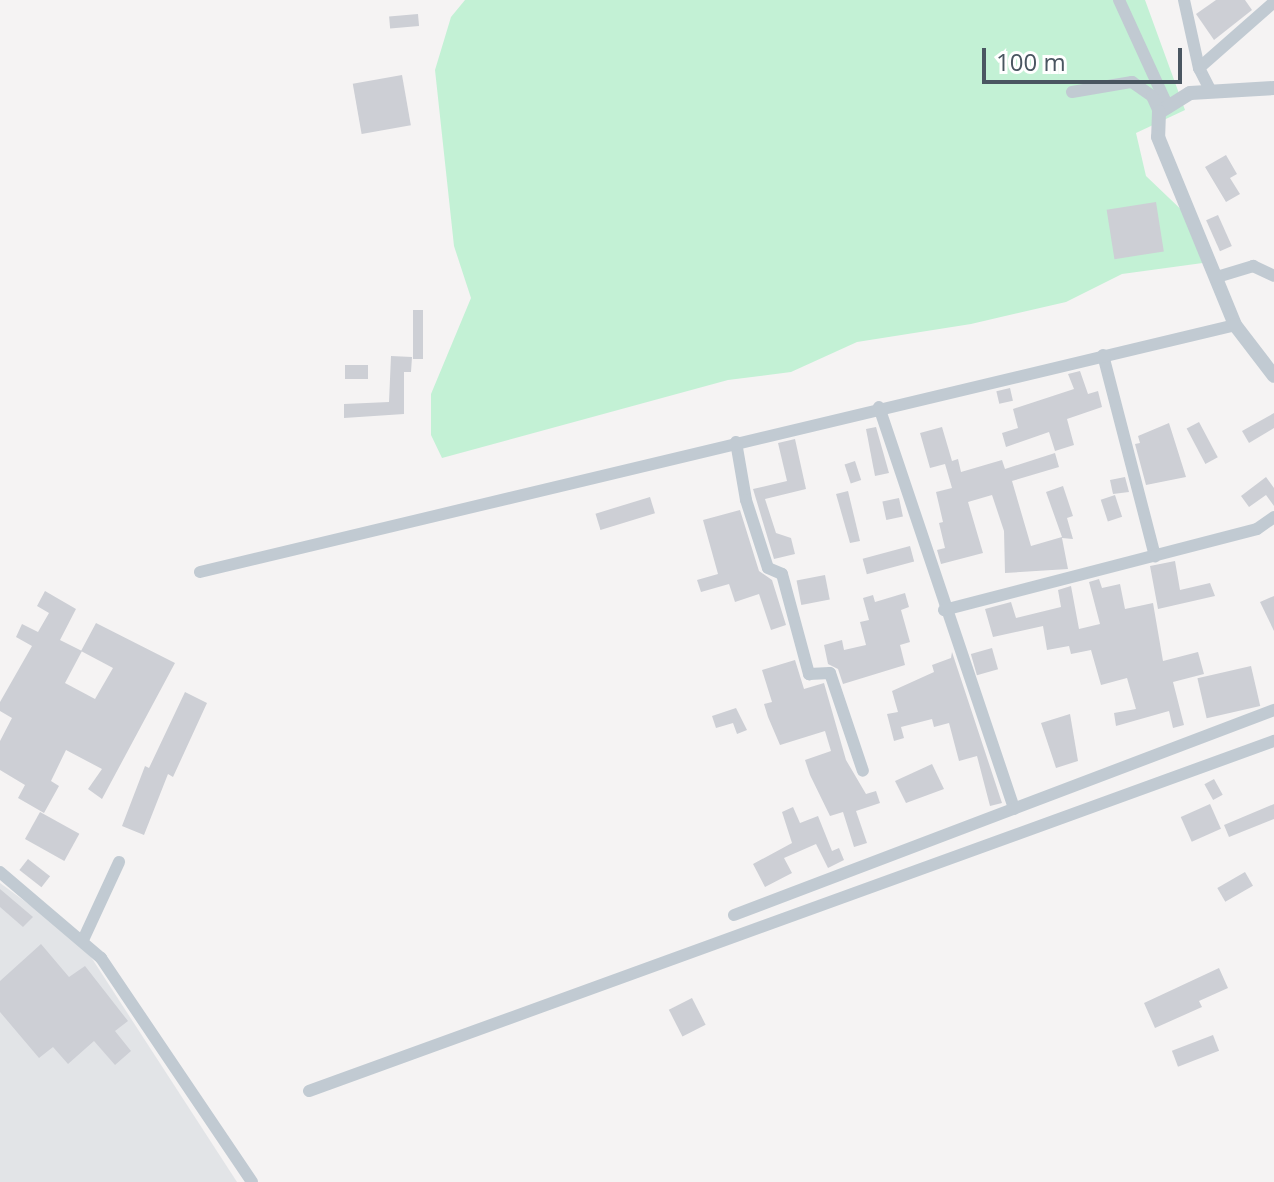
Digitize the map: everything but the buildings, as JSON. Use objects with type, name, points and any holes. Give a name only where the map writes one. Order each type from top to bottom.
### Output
[{"type":"street","points":[[1119,0],[1163,109],[1165,163],[1217,277],[1235,325],[1274,376]]},
{"type":"street","points":[[1184,0],[1199,68],[1211,92]]},
{"type":"street","points":[[1199,68],[1274,2]]},
{"type":"street","points":[[1072,92],[1132,82],[1152,96],[1163,109]]},
{"type":"street","points":[[1163,109],[1190,93],[1274,88]]},
{"type":"street","points":[[1217,277],[1253,266],[1274,276]]},
{"type":"street","points":[[200,572],[879,407],[1235,325]]},
{"type":"street","points":[[1103,355],[1155,556]]},
{"type":"street","points":[[879,407],[944,610],[1014,809]]},
{"type":"street","points":[[736,442],[746,500],[768,568],[782,574],[809,674],[830,673],[863,771]]},
{"type":"street","points":[[944,610],[1257,529],[1274,517]]},
{"type":"street","points":[[734,915],[1274,710]]},
{"type":"street","points":[[309,1091],[1274,741]]},
{"type":"street","points":[[83,940],[119,862]]},
{"type":"street","points":[[0,872],[101,958],[252,1182]]},
{"type":"shaded area","points":[[0,883],[72,936],[91,957],[237,1182],[0,1182]]},
{"type":"green space","points":[[465,0],[1145,0],[1185,110],[1136,133],[1146,176],[1190,218],[1210,262],[1122,274],[1066,302],[971,324],[857,342],[791,372],[728,380],[442,458],[431,435],[431,394],[471,298],[454,246],[435,70],[451,17]]}]
